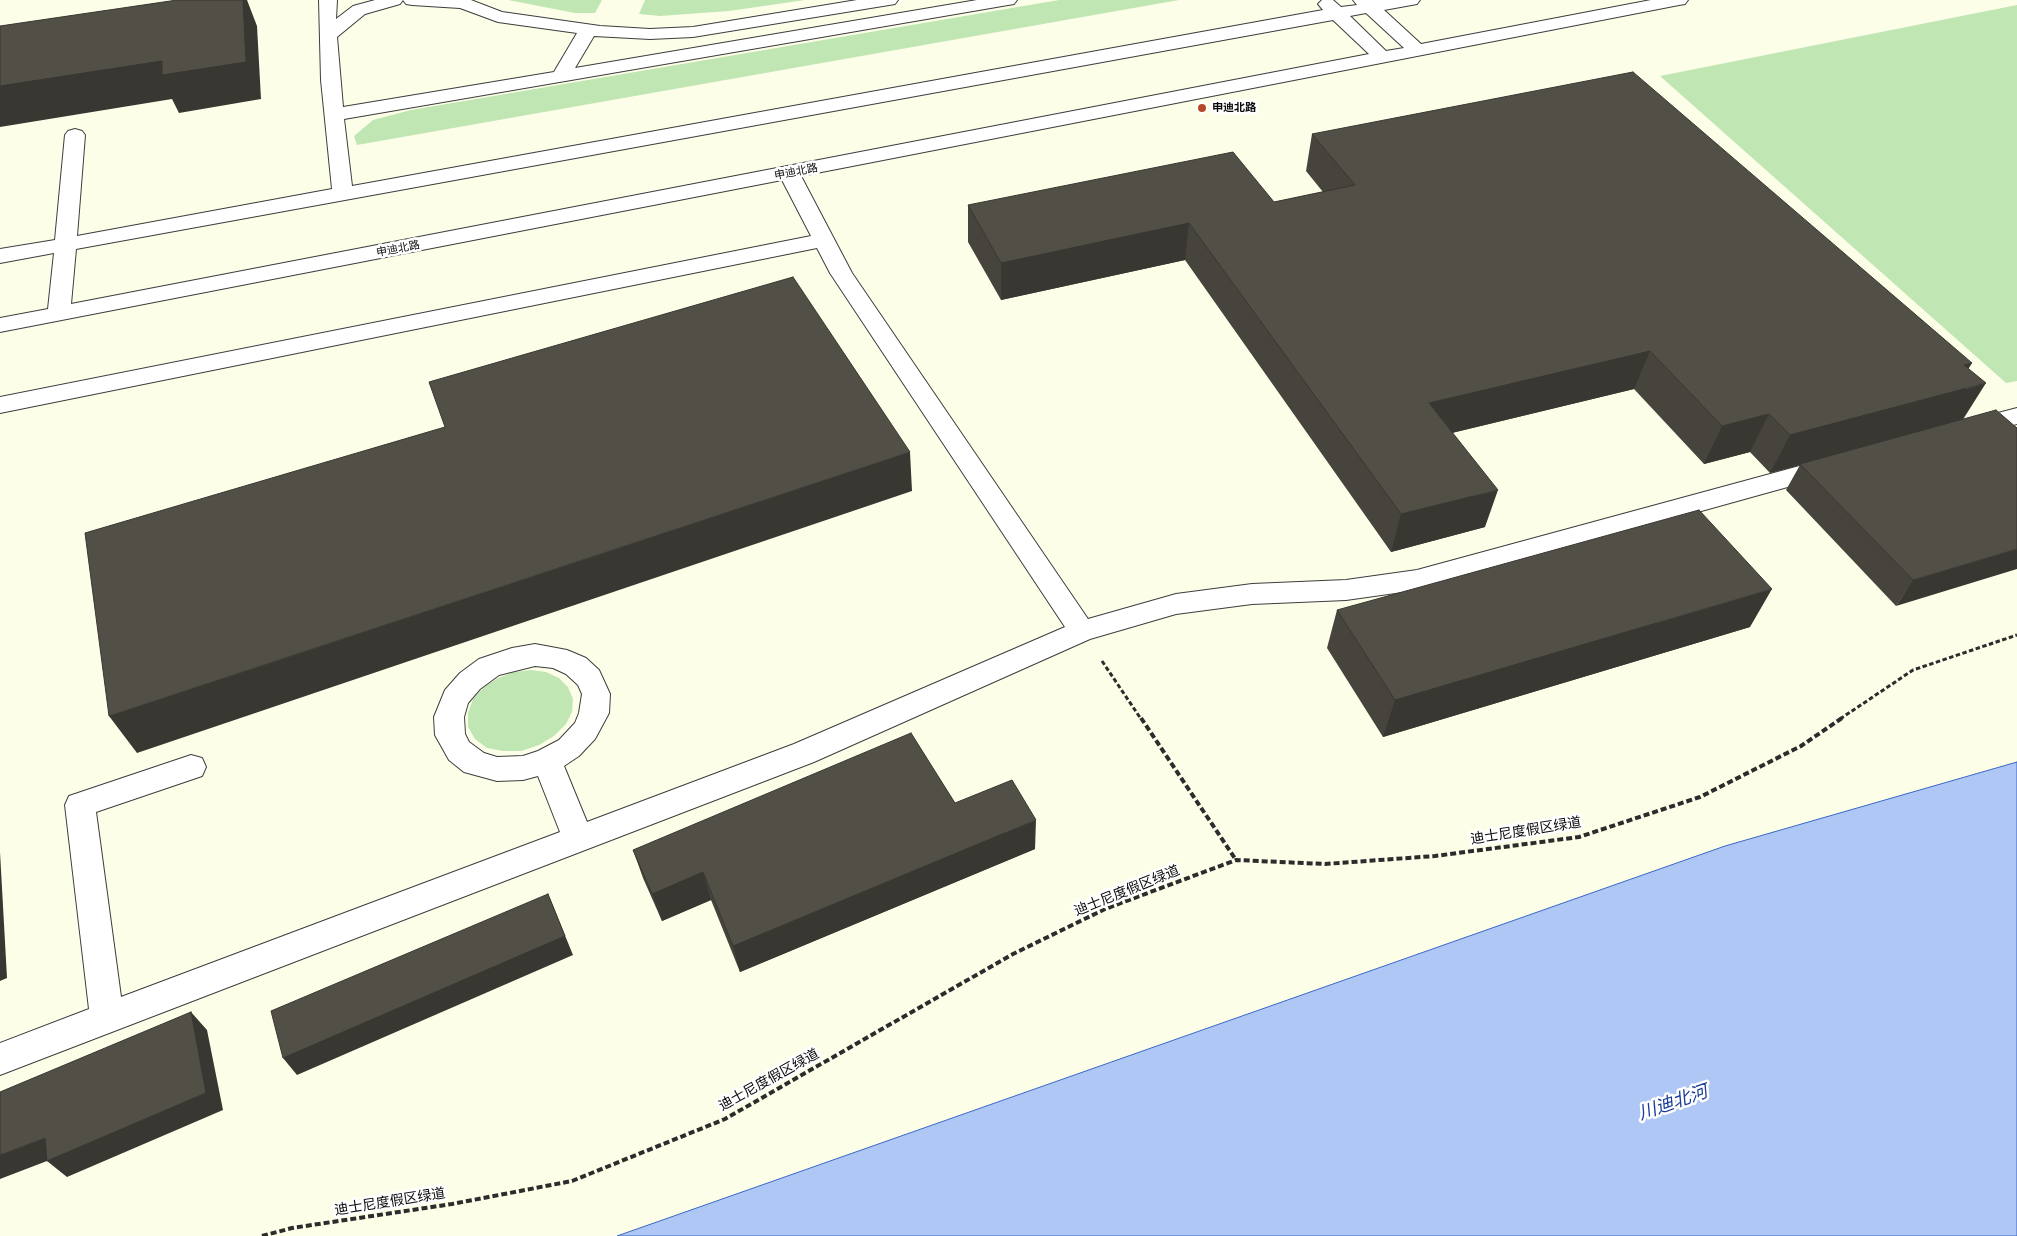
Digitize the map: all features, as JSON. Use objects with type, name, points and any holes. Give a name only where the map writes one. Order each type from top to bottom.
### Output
[{"type":"street","points":[[328,0],[328,35],[334,115],[343,194]]},
{"type":"street","points":[[328,35],[359,10],[394,0]]},
{"type":"street","points":[[412,0],[458,1],[498,17],[588,30],[650,34],[693,32],[889,0]]},
{"type":"street","points":[[334,115],[1008,0]]},
{"type":"street","points":[[1322,0],[1383,58]]},
{"type":"street","points":[[0,256],[1337,14],[1366,4],[1411,0]]},
{"type":"street","name":"申迪北路","points":[[0,325],[1679,0]]},
{"type":"street","points":[[1366,4],[1418,51]]},
{"type":"street","points":[[561,76],[588,30]]},
{"type":"street","points":[[59,314],[75,135]]},
{"type":"street","points":[[789,173],[841,273],[1082,631]]},
{"type":"street","points":[[0,406],[823,240]]},
{"type":"street","points":[[1942,436],[2017,416]]},
{"type":"street","points":[[0,1058],[804,753],[1082,631],[1176,604],[1252,594],[1346,590],[1417,580],[1858,459]]},
{"type":"street","points":[[535,655],[557,658],[576,666],[589,678],[596,694],[594,713],[585,731],[569,748],[547,761],[523,768],[497,769],[475,763],[459,751],[450,735],[449,717],[455,698],[470,682],[489,667],[512,659],[535,655]]},
{"type":"street","points":[[547,761],[578,839]]},
{"type":"street","points":[[107,1019],[80,805],[191,767]]},
{"type":"path","points":[[1082,631],[1236,860]]},
{"type":"path","name":"迪士尼度假区绿道","points":[[262,1236],[292,1228],[452,1204],[572,1180],[725,1119],[1013,954],[1105,909],[1236,860],[1324,864],[1435,856],[1579,837],[1700,797],[1801,746],[1913,670],[2017,635]]},
{"type":"green space","points":[[508,0],[602,0],[595,13],[575,13]]},
{"type":"green space","points":[[645,0],[805,0],[729,11],[660,16],[639,14]]},
{"type":"green space","points":[[1059,0],[1179,0],[357,145],[354,136],[373,120],[411,110]]},
{"type":"green space","points":[[2017,5],[2017,381],[2006,383],[1660,76]]},
{"type":"green space","points":[[531,670],[546,672],[559,678],[568,687],[573,699],[572,712],[566,724],[554,736],[539,745],[521,751],[503,751],[487,748],[475,739],[468,727],[468,713],[473,699],[484,687],[498,678],[514,672]]},
{"type":"water","name":"川迪北河","points":[[2017,762],[2017,1236],[617,1236],[1725,846]]},
{"type":"building","points":[[177,0],[243,0],[246,62],[162,75],[162,61],[0,86],[0,26]]},
{"type":"building","points":[[1633,72],[1972,363],[1964,365],[1986,383],[1790,435],[1769,414],[1722,426],[1650,351],[1429,403],[1498,490],[1401,514],[1189,223],[1001,263],[968,205],[1233,152],[1274,202],[1355,185],[1312,134]]},
{"type":"building","points":[[793,277],[910,452],[109,716],[85,533],[445,427],[429,382]]},
{"type":"building","points":[[1996,410],[2017,428],[2017,549],[1913,580],[1800,464]]},
{"type":"building","points":[[1699,510],[1772,589],[1395,700],[1337,610]]},
{"type":"building","points":[[911,733],[955,803],[1012,780],[1036,820],[733,946],[703,872],[652,894],[633,850]]},
{"type":"building","points":[[548,894],[565,936],[283,1058],[271,1011]]},
{"type":"building","points":[[191,1012],[206,1093],[47,1161],[45,1138],[0,1155],[0,1092]]},
{"type":"place","name":"申迪北路","points":[[1202,108]]}]
